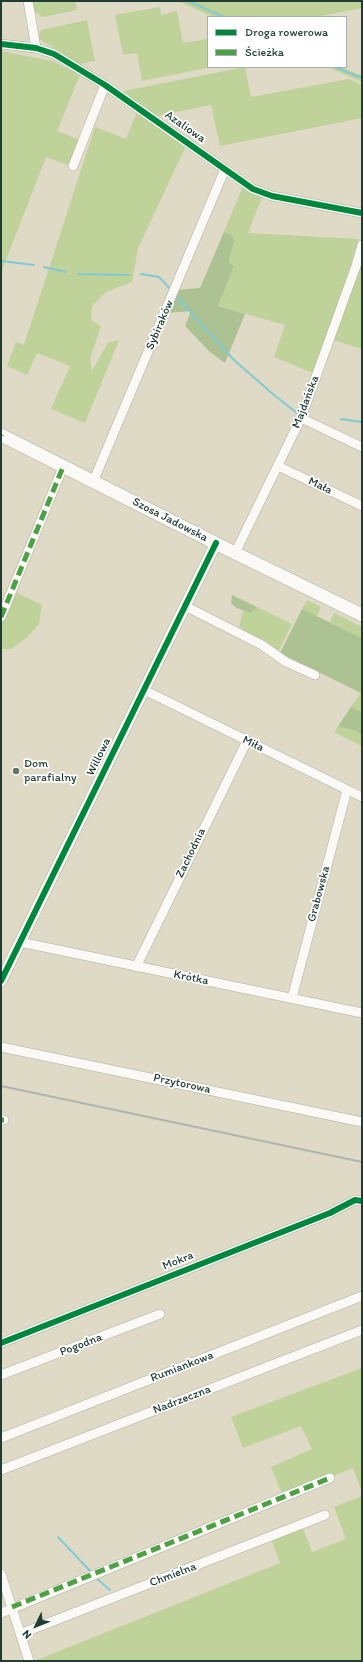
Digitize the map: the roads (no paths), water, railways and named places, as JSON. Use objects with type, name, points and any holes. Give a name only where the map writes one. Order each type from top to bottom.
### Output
[{"type":"main road","name":"Szosa Jadowska","points":[[1,436],[234,553],[362,615]]},
{"type":"street","points":[[28,1],[36,48]]},
{"type":"street","name":"Azaliowa","points":[[1,44],[36,48],[54,54],[105,85],[253,189],[272,196],[362,213]]},
{"type":"street","points":[[73,166],[105,85]]},
{"type":"street","name":"Sybiraków","points":[[93,482],[225,169]]},
{"type":"street","name":"Majdańska","points":[[234,553],[301,418],[356,266],[362,245]]},
{"type":"street","points":[[301,418],[362,447]]},
{"type":"street","name":"Mała","points":[[278,466],[362,506]]},
{"type":"street","points":[[1,617],[63,467]]},
{"type":"street","name":"Willowa","points":[[1,981],[216,544]]},
{"type":"street","points":[[185,606],[262,645],[286,662],[315,675]]},
{"type":"street","name":"Miła","points":[[144,690],[362,798]]},
{"type":"street","name":"Zachodnia","points":[[136,967],[247,741]]},
{"type":"street","name":"Grabowska","points":[[292,998],[347,790]]},
{"type":"street","name":"Krótka","points":[[20,942],[362,1013]]},
{"type":"street","name":"Przytorowa","points":[[1,1047],[362,1122]]},
{"type":"street","name":"Mokra","points":[[1,1343],[330,1213],[356,1200],[362,1201]]},
{"type":"street","name":"Rumiankowa","points":[[1,1438],[362,1296]]},
{"type":"street","name":"Pogodna","points":[[1,1376],[160,1314]]},
{"type":"street","name":"Nadrzeczna","points":[[1,1470],[362,1330]]},
{"type":"street","points":[[1,1613],[12,1607],[330,1478]]},
{"type":"street","name":"Chmielna","points":[[20,1634],[325,1515]]},
{"type":"street","points":[[1,1574],[29,1661]]},
{"type":"waterway","points":[[188,1],[222,16]]},
{"type":"waterway","points":[[337,68],[362,78]]},
{"type":"waterway","points":[[1,261],[34,265]]},
{"type":"waterway","points":[[44,267],[66,272]]},
{"type":"waterway","points":[[78,274],[129,275]]},
{"type":"waterway","points":[[141,274],[159,277],[170,289]]},
{"type":"waterway","points":[[176,296],[234,360],[297,413]]},
{"type":"waterway","points":[[341,419],[362,422]]},
{"type":"waterway","points":[[58,1537],[92,1573]]},
{"type":"waterway","points":[[96,1578],[110,1590]]},
{"type":"railway","points":[[1,1086],[362,1162]]},
{"type":"place","name":"Dom parafialny","points":[[16,771]]}]
